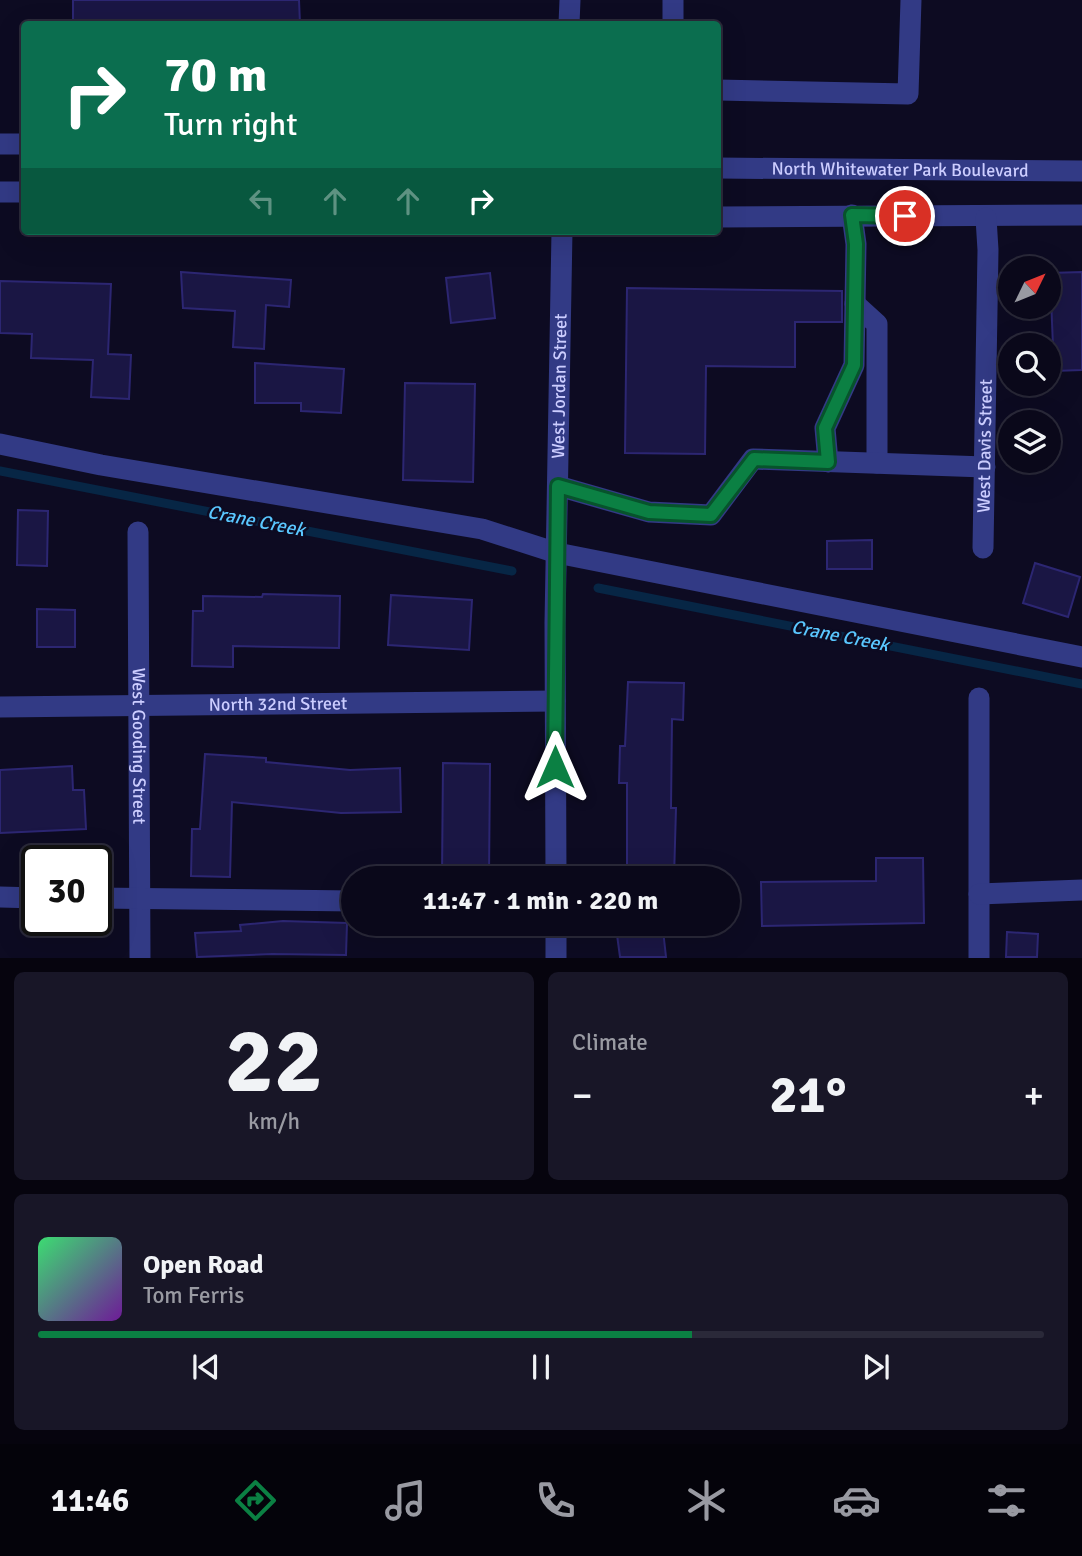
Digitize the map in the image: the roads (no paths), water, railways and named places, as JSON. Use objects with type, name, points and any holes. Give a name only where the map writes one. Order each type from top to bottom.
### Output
[{"type":"street","points":[[569,21],[570,0]]},
{"type":"street","points":[[673,0],[673,21]]},
{"type":"street","points":[[721,90],[908,94],[911,0]]},
{"type":"street","points":[[0,144],[21,144]]},
{"type":"street","name":"North Whitewater Park Boulevard","points":[[721,168],[1082,171]]},
{"type":"street","points":[[0,192],[21,192]]},
{"type":"street","points":[[721,217],[852,215],[986,218],[1082,215]]},
{"type":"street","points":[[828,462],[825,428],[854,365],[856,244],[852,215]]},
{"type":"street","name":"West Davis Street","points":[[983,548],[988,250],[986,218]]},
{"type":"street","name":"West Jordan Street","points":[[556,866],[555,701],[562,235]]},
{"type":"street","points":[[855,304],[877,324],[877,463]]},
{"type":"street","points":[[0,444],[101,465],[482,528],[557,553],[1082,657]]},
{"type":"street","points":[[558,486],[649,512],[711,515],[754,459],[985,467]]},
{"type":"street","name":"West Gooding Street","points":[[138,532],[140,957]]},
{"type":"street","points":[[979,698],[979,957]]},
{"type":"street","name":"North 32nd Street","points":[[0,707],[555,701]]},
{"type":"street","points":[[979,894],[1082,890]]},
{"type":"street","points":[[0,897],[21,898]]},
{"type":"street","points":[[112,898],[341,901]]},
{"type":"street","points":[[556,936],[556,957]]},
{"type":"waterway","name":"Crane Creek","points":[[0,471],[512,571]]},
{"type":"waterway","name":"Crane Creek","points":[[598,588],[1082,684]]}]
